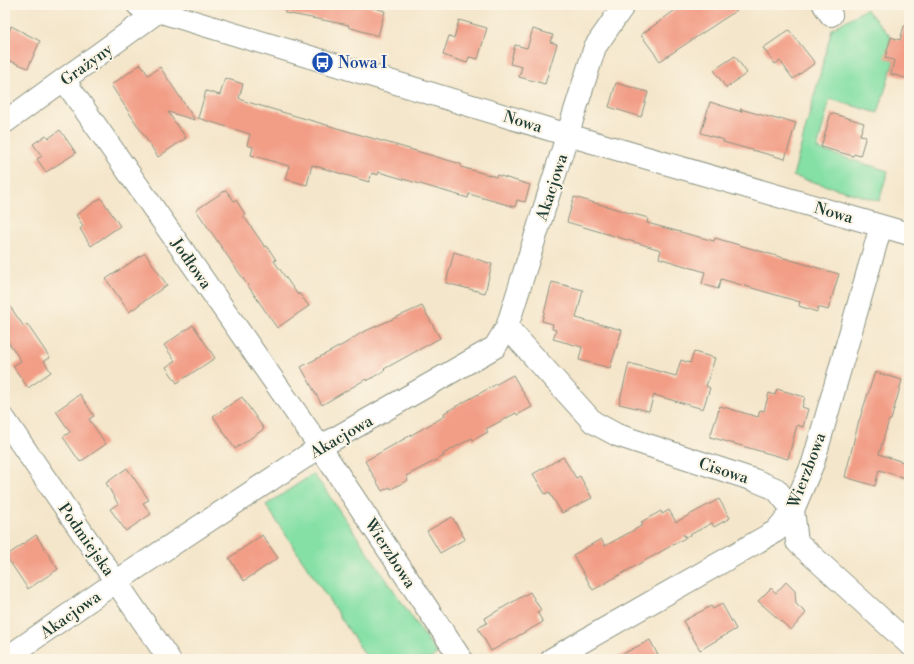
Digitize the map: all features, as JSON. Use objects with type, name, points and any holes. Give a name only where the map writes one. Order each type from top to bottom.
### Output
[{"type":"street","name":"Nowa","points":[[138,5],[163,8],[568,135],[909,234]]},
{"type":"street","name":"Akacjowa","points":[[6,659],[117,581],[320,447],[495,347],[507,327],[595,47],[624,5]]},
{"type":"street","name":"Grażyny","points":[[5,122],[163,8]]},
{"type":"street","name":"Jodłowa","points":[[64,80],[320,447]]},
{"type":"street","name":"Wierzbowa","points":[[552,659],[576,653],[776,531],[793,510],[812,463],[881,226]]},
{"type":"street","name":"Cisowa","points":[[507,327],[593,422],[618,435],[754,480],[776,489],[793,510]]},
{"type":"street","name":"Podmiejska","points":[[5,420],[117,581],[169,659]]},
{"type":"street","name":"Wierzbowa","points":[[320,447],[461,659]]},
{"type":"street","points":[[793,510],[797,542],[909,644]]},
{"type":"green space","points":[[866,9],[891,37],[886,58],[894,60],[878,113],[830,99],[817,149],[888,171],[879,201],[793,176],[832,29]]},
{"type":"green space","points":[[313,474],[437,654],[430,659],[368,659],[266,505]]},
{"type":"building","points":[[286,5],[364,5],[385,11],[378,36],[348,27],[349,25],[285,13]]},
{"type":"building","points":[[682,5],[745,5],[660,61],[641,35]]},
{"type":"building","points":[[459,20],[487,28],[478,59],[469,57],[467,63],[443,55],[449,36],[454,38]]},
{"type":"building","points":[[11,26],[40,41],[28,68],[5,59],[5,27],[10,29]]},
{"type":"building","points":[[904,26],[909,26],[909,79],[891,74],[894,60],[885,58],[891,37],[900,40]]},
{"type":"building","points":[[533,29],[553,35],[550,42],[557,44],[545,84],[519,77],[522,67],[510,64],[515,45],[527,48]]},
{"type":"building","points":[[789,30],[815,63],[793,79],[780,61],[775,64],[763,48]]},
{"type":"building","points":[[735,56],[747,73],[726,88],[714,70]]},
{"type":"building","points":[[141,64],[148,75],[160,67],[195,120],[168,112],[186,138],[158,157],[111,85]]},
{"type":"building","points":[[225,78],[243,84],[239,98],[244,101],[461,164],[461,167],[496,177],[497,175],[530,185],[525,202],[517,200],[515,207],[469,194],[468,198],[379,172],[378,175],[372,173],[369,182],[312,165],[307,185],[285,179],[289,166],[251,155],[253,147],[247,145],[250,134],[198,118],[206,91],[220,95]]},
{"type":"building","points":[[616,83],[648,92],[641,117],[609,107]]},
{"type":"building","points":[[710,102],[742,112],[740,109],[796,123],[785,159],[723,142],[724,140],[701,133]]},
{"type":"building","points":[[831,113],[864,123],[860,135],[866,136],[860,156],[854,154],[853,156],[821,147]]},
{"type":"building","points":[[60,130],[76,153],[46,172],[37,159],[42,156],[33,144],[46,135],[49,138]]},
{"type":"building","points":[[226,190],[234,201],[236,200],[245,214],[243,215],[265,247],[267,246],[276,260],[274,261],[298,295],[299,293],[309,306],[277,328],[196,210]]},
{"type":"building","points":[[574,197],[648,218],[647,223],[714,241],[715,238],[839,274],[828,310],[818,307],[817,312],[799,306],[800,302],[721,279],[718,289],[702,284],[705,272],[659,258],[661,250],[567,222]]},
{"type":"building","points":[[101,198],[120,226],[91,246],[80,229],[83,226],[76,215]]},
{"type":"building","points":[[454,252],[492,264],[485,293],[446,283]]},
{"type":"building","points":[[145,253],[167,285],[129,312],[106,279]]},
{"type":"building","points":[[552,282],[583,290],[576,318],[622,330],[610,368],[579,360],[582,347],[553,339],[556,330],[552,329],[553,324],[542,321]]},
{"type":"building","points":[[5,299],[24,327],[27,324],[50,358],[44,361],[51,372],[28,388],[13,366],[21,361],[5,337]]},
{"type":"building","points":[[422,306],[440,338],[384,369],[385,370],[367,381],[366,379],[322,405],[301,367],[346,343],[361,333]]},
{"type":"building","points":[[193,325],[215,358],[177,383],[166,367],[175,361],[164,345]]},
{"type":"building","points":[[694,352],[715,358],[706,386],[710,388],[703,409],[654,395],[649,411],[619,404],[629,363],[676,376],[681,360],[690,363]]},
{"type":"building","points":[[875,372],[902,380],[891,420],[889,420],[879,454],[909,464],[905,478],[879,470],[875,486],[845,477],[858,424]]},
{"type":"building","points":[[513,375],[532,407],[517,415],[516,413],[486,429],[488,432],[473,440],[472,438],[443,454],[444,456],[406,476],[408,480],[391,489],[390,487],[382,491],[365,461],[445,416],[444,413]]},
{"type":"building","points":[[777,389],[805,397],[802,407],[808,409],[803,427],[797,425],[788,459],[710,437],[720,406],[758,417],[760,410],[764,411],[769,393],[775,395]]},
{"type":"building","points":[[80,394],[94,416],[89,419],[106,444],[80,462],[63,437],[70,432],[56,411]]},
{"type":"building","points":[[242,397],[264,429],[235,449],[213,416]]},
{"type":"building","points":[[563,457],[576,478],[580,476],[592,498],[562,513],[549,492],[545,494],[533,474]]},
{"type":"building","points":[[127,468],[149,500],[143,503],[151,514],[126,531],[110,509],[118,504],[106,483]]},
{"type":"building","points":[[719,499],[730,518],[714,527],[712,523],[686,537],[683,534],[685,538],[593,590],[573,555],[601,539],[605,546],[643,525],[641,522],[661,511],[662,514],[669,510],[676,522]]},
{"type":"building","points":[[452,517],[465,539],[440,553],[427,531]]},
{"type":"building","points":[[36,535],[58,569],[28,589],[6,556]]},
{"type":"building","points":[[262,535],[278,558],[244,581],[229,558]]},
{"type":"building","points":[[786,582],[795,591],[796,604],[806,613],[791,630],[758,601],[771,588],[776,593]]},
{"type":"building","points":[[530,592],[541,610],[537,612],[543,622],[491,651],[478,628],[487,623],[485,618]]},
{"type":"building","points":[[722,604],[736,629],[700,650],[683,621],[711,606],[713,609]]},
{"type":"building","points":[[650,640],[660,659],[613,659]]},
{"type":"place","name":"Nowa I","points":[[323,62]]}]
